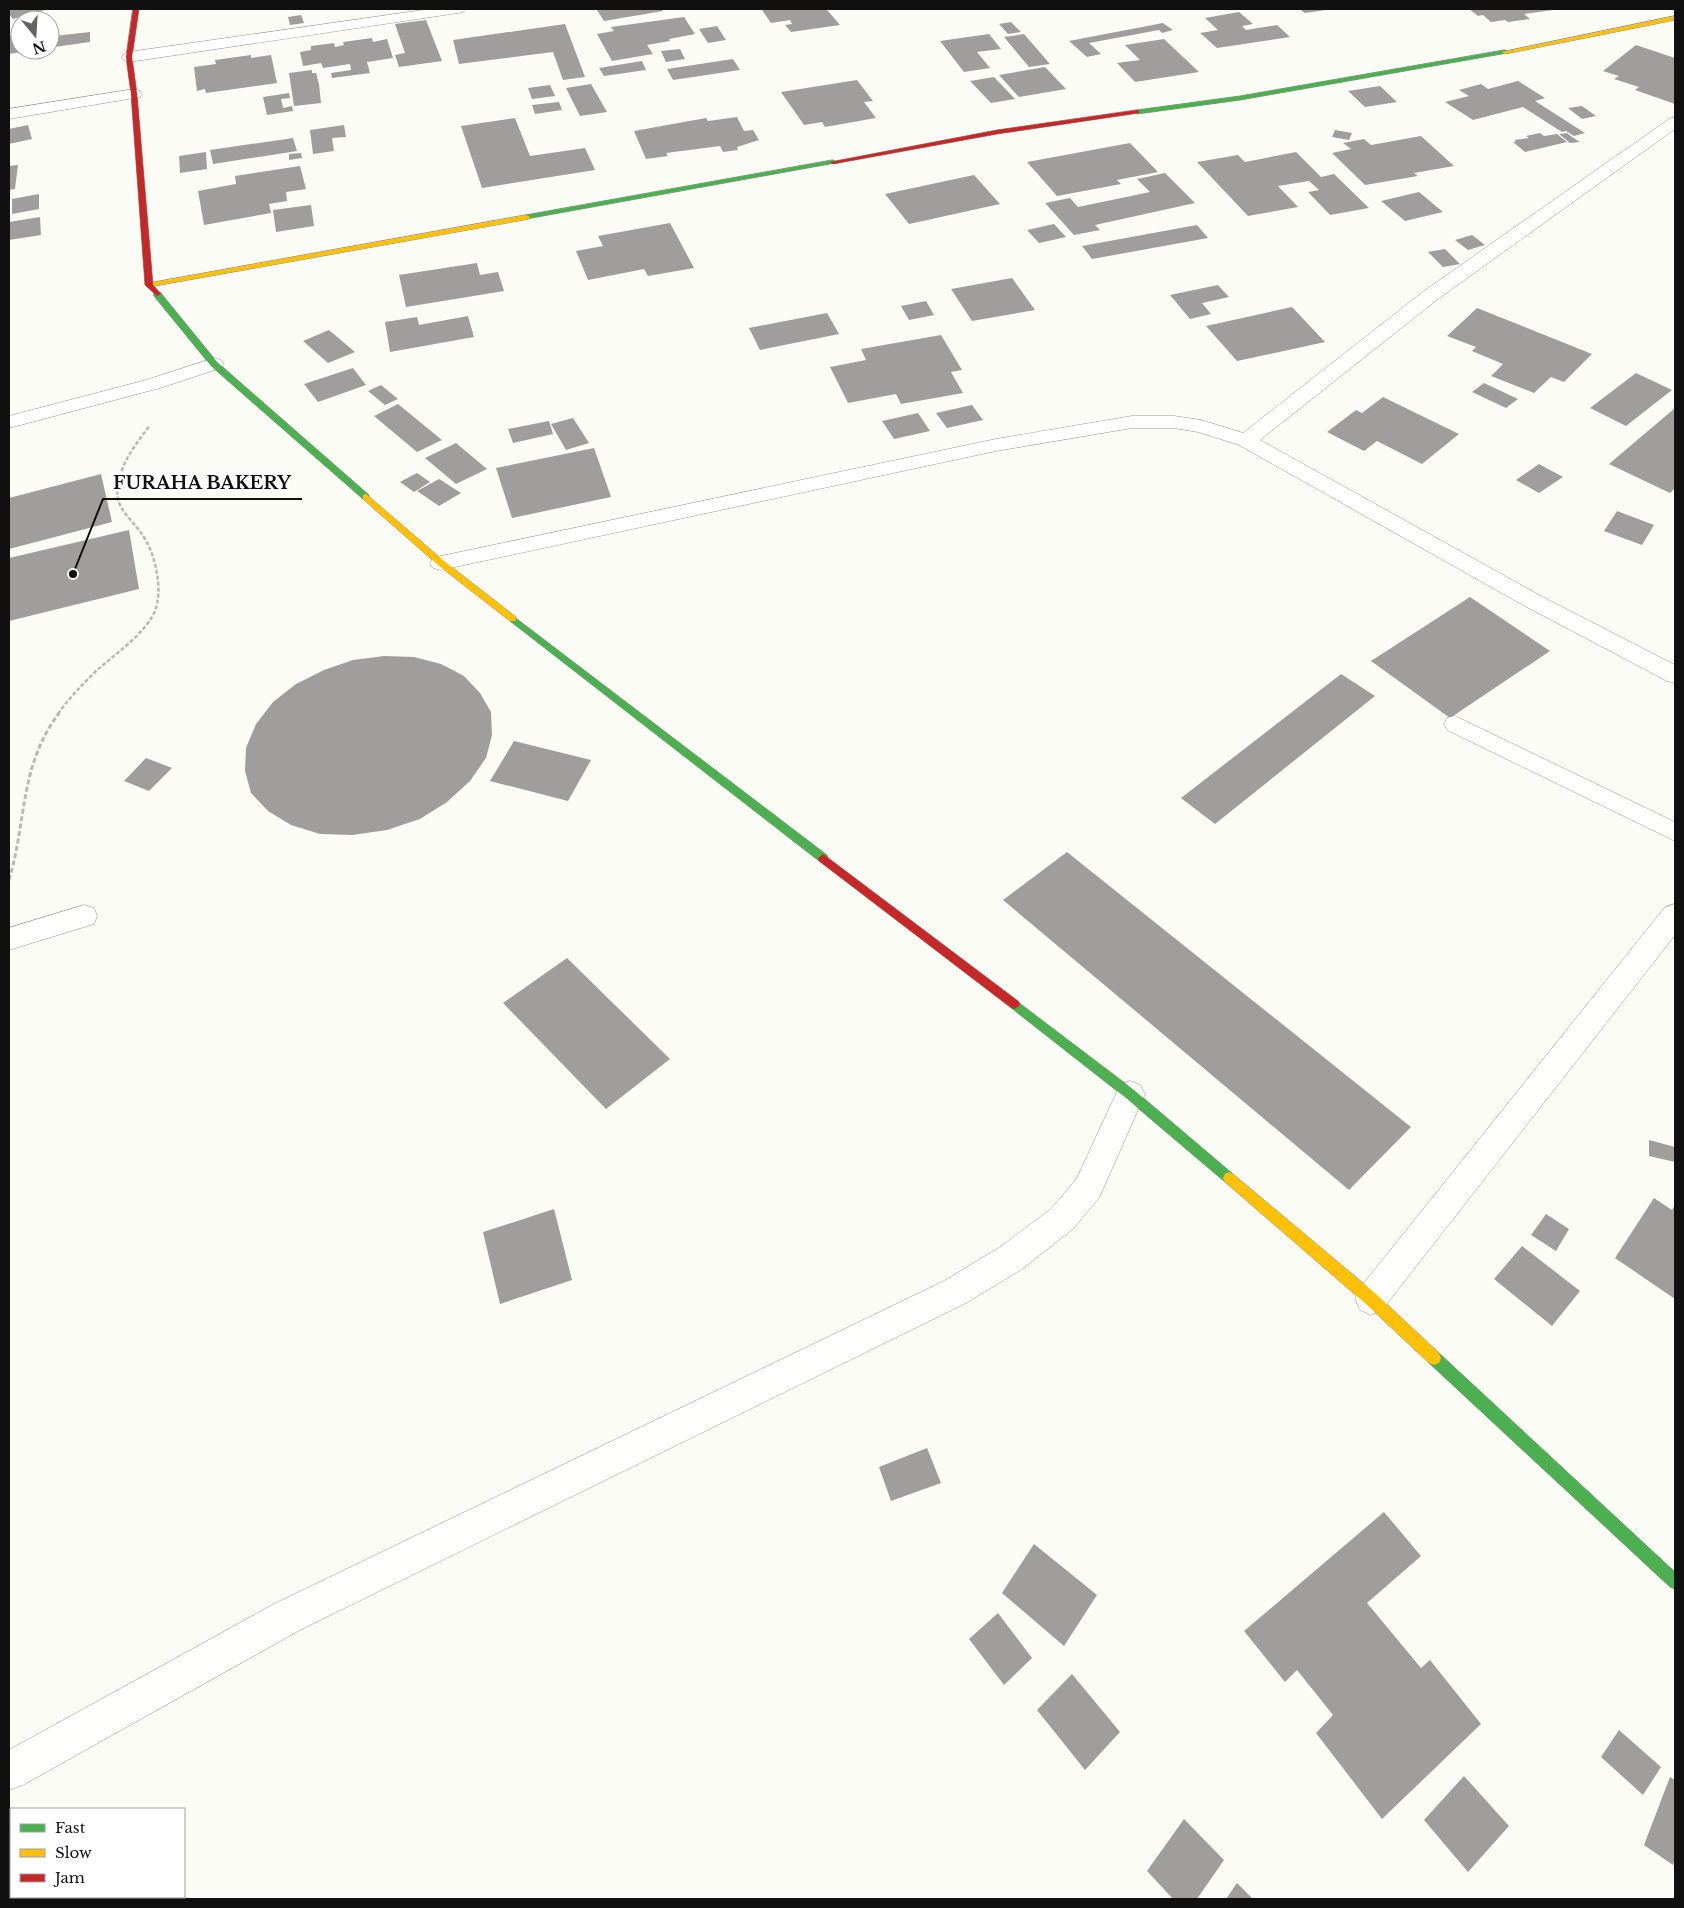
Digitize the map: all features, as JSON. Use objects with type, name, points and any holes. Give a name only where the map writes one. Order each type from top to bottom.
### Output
[{"type":"street","points":[[136,9],[129,57],[134,94],[148,285],[214,364],[441,563],[1130,1094],[1371,1299],[1675,1582]]},
{"type":"street","points":[[129,57],[458,9]]},
{"type":"street","points":[[148,285],[997,132],[1240,98],[1460,61],[1675,18]]},
{"type":"street","points":[[9,114],[134,94]]},
{"type":"street","points":[[1246,441],[1309,393],[1431,294],[1675,122]]},
{"type":"street","points":[[9,422],[153,384],[214,364]]},
{"type":"street","points":[[441,563],[996,445],[1132,422],[1174,422],[1201,426],[1246,441],[1531,600],[1675,675]]},
{"type":"street","points":[[1371,1299],[1675,915]]},
{"type":"street","points":[[9,939],[84,916]]},
{"type":"street","points":[[9,1771],[287,1618],[744,1396],[954,1292],[987,1273],[1011,1258],[1062,1220],[1088,1188],[1130,1094]]},
{"type":"lane","points":[[1455,724],[1675,832]]},
{"type":"path","points":[[9,880],[31,765],[43,735],[67,699],[147,624],[156,610],[157,598],[153,556],[142,534],[126,519],[119,507],[118,488],[121,472],[129,453],[154,419],[157,403],[153,384]]},
{"type":"building","points":[[9,9],[49,9],[10,10],[10,15]]},
{"type":"building","points":[[661,9],[663,11],[604,21],[597,10]]},
{"type":"building","points":[[824,9],[840,25],[791,32],[785,25],[792,24],[790,20],[771,23],[762,10]]},
{"type":"building","points":[[1299,9],[1326,9],[1326,10],[1305,13]]},
{"type":"building","points":[[1469,9],[1553,10],[1524,14],[1530,19],[1491,22],[1483,15],[1478,16]]},
{"type":"building","points":[[1239,12],[1253,24],[1242,26],[1246,30],[1277,25],[1290,37],[1217,48],[1200,33],[1218,30],[1205,18]]},
{"type":"building","points":[[301,15],[304,23],[290,25],[288,17]]},
{"type":"building","points":[[684,17],[695,34],[647,45],[653,54],[612,61],[597,34],[614,31],[611,27]]},
{"type":"building","points":[[426,20],[442,61],[399,67],[395,55],[405,53],[395,24]]},
{"type":"building","points":[[1011,22],[1021,32],[1008,34],[999,24]]},
{"type":"building","points":[[1163,23],[1173,30],[1162,33],[1159,30],[1089,43],[1101,54],[1087,57],[1069,41]]},
{"type":"building","points":[[565,24],[585,77],[563,80],[553,52],[459,64],[453,40]]},
{"type":"building","points":[[717,26],[726,40],[708,43],[699,29]]},
{"type":"building","points":[[90,32],[90,42],[60,46],[60,35]]},
{"type":"building","points":[[989,34],[1001,49],[977,52],[990,68],[964,72],[940,41]]},
{"type":"building","points":[[1024,34],[1050,64],[1029,67],[1004,37]]},
{"type":"building","points":[[9,36],[10,36],[9,54]]},
{"type":"building","points":[[372,38],[373,42],[387,39],[393,58],[367,62],[370,73],[332,78],[331,73],[351,70],[350,64],[323,68],[321,63],[303,66],[300,52],[311,50],[311,46],[334,43],[335,47],[344,45],[343,42]]},
{"type":"building","points":[[1164,39],[1199,72],[1135,82],[1117,63],[1140,60],[1125,45]]},
{"type":"building","points":[[1636,45],[1675,58],[1675,104],[1635,90],[1639,87],[1614,79],[1619,76],[1603,71]]},
{"type":"building","points":[[680,49],[685,59],[666,62],[661,51]]},
{"type":"building","points":[[251,55],[251,58],[271,55],[277,83],[206,93],[205,89],[197,91],[194,67],[216,64],[215,60]]},
{"type":"building","points":[[733,59],[740,70],[673,80],[667,69]]},
{"type":"building","points":[[642,61],[646,70],[604,76],[599,68]]},
{"type":"building","points":[[1045,67],[1066,89],[1019,97],[999,75]]},
{"type":"building","points":[[312,70],[312,73],[316,73],[319,84],[321,103],[294,106],[289,73]]},
{"type":"building","points":[[994,77],[1015,99],[991,103],[970,81]]},
{"type":"building","points":[[857,80],[873,101],[864,102],[876,118],[825,127],[822,122],[804,125],[781,92]]},
{"type":"building","points":[[1518,81],[1545,98],[1535,101],[1585,133],[1574,136],[1566,131],[1562,132],[1523,107],[1473,120],[1445,102],[1469,96],[1459,90],[1481,84],[1488,89]]},
{"type":"building","points":[[591,84],[607,112],[580,116],[566,88]]},
{"type":"building","points":[[550,85],[555,96],[532,99],[528,88]]},
{"type":"building","points":[[1380,86],[1397,102],[1365,107],[1348,91]]},
{"type":"building","points":[[289,93],[290,98],[281,99],[283,108],[292,106],[293,111],[267,115],[263,97]]},
{"type":"building","points":[[559,102],[562,110],[535,114],[532,105]]},
{"type":"building","points":[[1582,106],[1596,116],[1582,119],[1568,108]]},
{"type":"building","points":[[737,117],[744,131],[753,130],[759,140],[737,147],[738,150],[723,152],[720,146],[666,153],[668,156],[646,159],[634,131],[706,118],[708,121]]},
{"type":"building","points":[[515,118],[530,156],[585,148],[595,170],[482,188],[461,126]]},
{"type":"building","points":[[28,125],[32,139],[9,144],[9,129]]},
{"type":"building","points":[[344,125],[346,137],[332,138],[334,151],[313,154],[310,130]]},
{"type":"building","points":[[1335,130],[1352,133],[1349,140],[1332,137]]},
{"type":"building","points":[[1540,133],[1544,136],[1557,134],[1567,142],[1525,152],[1513,142],[1516,142],[1514,140],[1529,138],[1526,136]]},
{"type":"building","points":[[1567,133],[1580,142],[1570,143],[1559,134]]},
{"type":"building","points":[[1421,136],[1454,166],[1414,173],[1418,176],[1365,185],[1332,153],[1351,149],[1343,143],[1364,139],[1371,145]]},
{"type":"building","points":[[293,138],[297,151],[213,164],[210,150]]},
{"type":"building","points":[[1130,143],[1158,172],[1117,180],[1121,184],[1057,196],[1027,162]]},
{"type":"building","points":[[206,152],[207,169],[180,173],[179,156]]},
{"type":"building","points":[[1296,152],[1321,177],[1334,174],[1369,208],[1330,215],[1308,192],[1319,190],[1309,181],[1278,186],[1298,207],[1248,216],[1197,162],[1238,155],[1245,162]]},
{"type":"building","points":[[301,153],[302,158],[289,160],[289,154]]},
{"type":"building","points":[[18,165],[15,189],[9,190],[9,166]]},
{"type":"building","points":[[300,166],[306,189],[286,192],[287,201],[269,204],[271,213],[204,225],[198,191],[236,184],[235,176]]},
{"type":"building","points":[[1165,173],[1195,203],[1095,225],[1100,230],[1074,235],[1045,203],[1070,198],[1078,207],[1150,192],[1137,179]]},
{"type":"building","points":[[974,175],[1000,204],[909,224],[885,194]]},
{"type":"building","points":[[1419,192],[1443,212],[1405,221],[1381,201]]},
{"type":"building","points":[[39,194],[39,209],[12,214],[12,199]]},
{"type":"building","points":[[311,205],[314,226],[276,232],[273,210]]},
{"type":"building","points":[[40,217],[41,235],[9,240],[9,222]]},
{"type":"building","points":[[670,223],[694,268],[648,276],[644,269],[588,280],[576,251],[603,246],[598,236]]},
{"type":"building","points":[[1054,224],[1066,237],[1039,243],[1027,230]]},
{"type":"building","points":[[1197,225],[1208,238],[1092,259],[1082,246]]},
{"type":"building","points":[[1472,235],[1485,245],[1468,250],[1455,240]]},
{"type":"building","points":[[1445,249],[1460,264],[1443,267],[1428,252]]},
{"type":"building","points":[[477,263],[480,275],[498,272],[504,291],[406,307],[399,275]]},
{"type":"building","points":[[1012,278],[1035,310],[972,321],[951,289]]},
{"type":"building","points":[[1218,285],[1229,297],[1202,303],[1211,314],[1190,319],[1170,295]]},
{"type":"building","points":[[926,301],[934,315],[909,320],[901,306]]},
{"type":"building","points":[[1292,307],[1325,342],[1237,361],[1206,326]]},
{"type":"building","points":[[1477,308],[1592,354],[1564,382],[1551,377],[1534,393],[1491,376],[1503,364],[1472,351],[1476,347],[1447,336]]},
{"type":"building","points":[[827,313],[839,334],[760,350],[749,328]]},
{"type":"building","points":[[468,316],[474,337],[390,352],[385,322],[417,317],[419,325]]},
{"type":"building","points":[[329,330],[355,352],[328,363],[303,341]]},
{"type":"building","points":[[941,335],[962,370],[951,372],[963,393],[901,404],[896,394],[848,403],[830,367],[866,360],[861,349]]},
{"type":"building","points":[[353,368],[366,385],[318,402],[304,384]]},
{"type":"building","points":[[1636,373],[1672,390],[1626,426],[1590,408]]},
{"type":"building","points":[[1484,383],[1518,399],[1506,408],[1472,392]]},
{"type":"building","points":[[381,385],[398,399],[385,405],[368,391]]},
{"type":"building","points":[[1383,397],[1459,434],[1422,464],[1377,441],[1364,451],[1327,432],[1356,410],[1362,413]]},
{"type":"building","points":[[398,404],[442,440],[417,452],[374,416]]},
{"type":"building","points":[[972,405],[983,420],[947,428],[936,413]]},
{"type":"building","points":[[1675,408],[1675,488],[1670,493],[1609,464]]},
{"type":"building","points":[[918,413],[930,431],[894,439],[882,421]]},
{"type":"building","points":[[573,418],[589,443],[566,450],[551,424]]},
{"type":"building","points":[[549,421],[553,434],[513,443],[508,429]]},
{"type":"building","points":[[456,443],[487,469],[456,484],[425,458]]},
{"type":"building","points":[[594,448],[611,497],[512,518],[496,468]]},
{"type":"building","points":[[1539,464],[1563,477],[1539,493],[1516,480]]},
{"type":"building","points":[[417,473],[430,482],[414,492],[400,482]]},
{"type":"building","points":[[101,474],[112,522],[9,549],[9,498]]},
{"type":"building","points":[[439,479],[461,493],[439,506],[417,491]]},
{"type":"building","points":[[1617,511],[1654,525],[1642,545],[1604,531]]},
{"type":"building","points":[[129,530],[139,589],[9,621],[9,558]]},
{"type":"building","points":[[1470,597],[1550,651],[1450,718],[1371,661]]},
{"type":"building","points":[[384,656],[414,657],[441,664],[464,676],[480,693],[491,712],[492,735],[486,758],[470,781],[447,802],[420,819],[387,830],[352,835],[320,834],[291,825],[268,811],[251,793],[245,771],[246,748],[256,724],[273,702],[296,684],[324,670],[353,660]]},
{"type":"building","points":[[1341,674],[1375,696],[1215,824],[1181,798]]},
{"type":"building","points":[[514,741],[591,760],[568,801],[490,781]]},
{"type":"building","points":[[146,758],[172,768],[149,791],[124,781]]},
{"type":"building","points":[[1067,852],[1411,1127],[1349,1190],[1003,900]]},
{"type":"building","points":[[567,958],[670,1059],[606,1109],[503,1003]]},
{"type":"building","points":[[1649,1140],[1675,1147],[1675,1162],[1649,1156]]},
{"type":"building","points":[[1654,1198],[1672,1210],[1675,1205],[1675,1299],[1615,1258]]},
{"type":"building","points":[[554,1209],[572,1280],[500,1304],[483,1232]]},
{"type":"building","points":[[1546,1214],[1569,1229],[1556,1251],[1531,1235]]},
{"type":"building","points":[[1522,1246],[1580,1291],[1552,1326],[1494,1279]]},
{"type":"building","points":[[927,1448],[941,1483],[891,1501],[879,1467]]},
{"type":"building","points":[[1384,1512],[1421,1556],[1367,1603],[1421,1668],[1430,1660],[1481,1724],[1382,1819],[1316,1733],[1333,1715],[1297,1670],[1285,1682],[1244,1631]]},
{"type":"building","points":[[1034,1544],[1097,1595],[1064,1646],[1002,1593]]},
{"type":"building","points":[[998,1613],[1032,1658],[1004,1685],[969,1639]]},
{"type":"building","points":[[1072,1674],[1120,1732],[1085,1770],[1037,1710]]},
{"type":"building","points":[[1619,1730],[1661,1767],[1643,1795],[1601,1757]]},
{"type":"building","points":[[1464,1776],[1509,1826],[1468,1872],[1424,1820]]},
{"type":"building","points":[[1670,1777],[1675,1780],[1675,1858],[1673,1865],[1644,1845]]},
{"type":"building","points":[[1184,1819],[1224,1860],[1197,1899],[1173,1899],[1147,1871]]},
{"type":"building","points":[[1237,1883],[1253,1899],[1226,1899]]},
{"type":"traffic: fast","points":[[1137,112],[1240,98],[1505,52]]},
{"type":"traffic: fast","points":[[526,217],[833,162]]},
{"type":"traffic: fast","points":[[157,294],[214,364],[366,497]]},
{"type":"traffic: fast","points":[[513,619],[823,858]]},
{"type":"traffic: fast","points":[[1014,1004],[1130,1094],[1229,1178]]},
{"type":"traffic: fast","points":[[1434,1358],[1675,1582]]},
{"type":"traffic: slow","points":[[1505,52],[1675,18]]},
{"type":"traffic: slow","points":[[149,285],[526,217]]},
{"type":"traffic: slow","points":[[366,497],[441,563],[513,619]]},
{"type":"traffic: slow","points":[[1229,1178],[1371,1299],[1434,1358]]},
{"type":"traffic: jam","points":[[136,9],[129,57],[134,94],[149,285],[157,294]]},
{"type":"traffic: jam","points":[[833,162],[997,132],[1137,112]]},
{"type":"traffic: jam","points":[[823,858],[1014,1004]]},
{"type":"place","name":"FURAHA BAKERY","points":[[73,574]]}]
